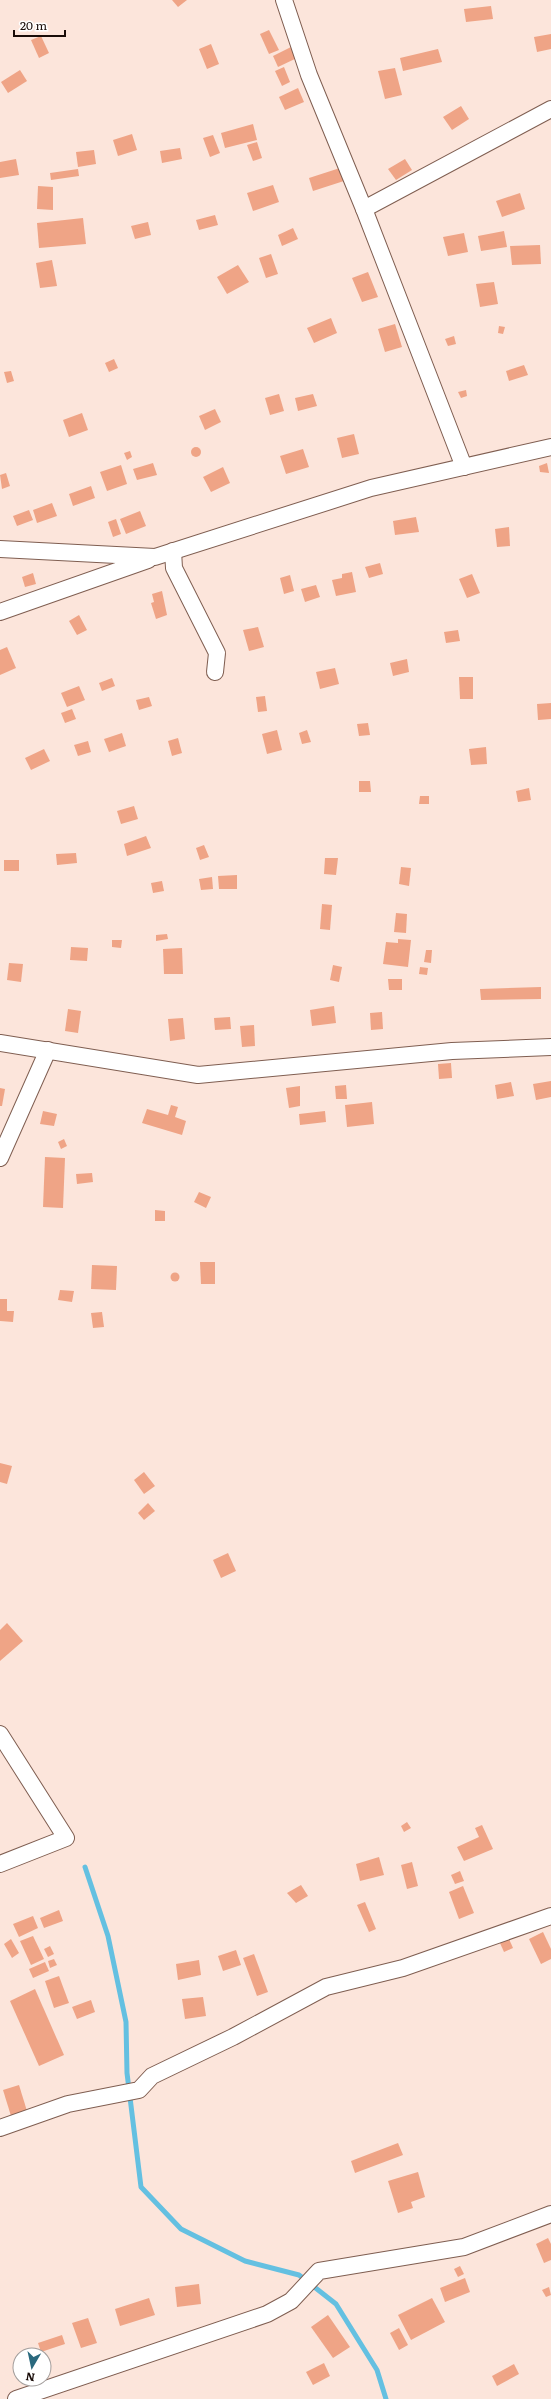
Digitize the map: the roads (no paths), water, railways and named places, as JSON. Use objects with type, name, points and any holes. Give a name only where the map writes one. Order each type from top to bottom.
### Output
[{"type":"street","points":[[284,0],[309,75],[364,209],[464,468]]},
{"type":"street","points":[[364,209],[551,109]]},
{"type":"street","points":[[0,612],[155,557],[371,488],[551,447]]},
{"type":"street","points":[[0,549],[155,557]]},
{"type":"street","points":[[173,551],[174,568],[217,653],[215,672]]},
{"type":"street","points":[[0,1043],[198,1075],[452,1051],[551,1047]]},
{"type":"street","points":[[0,1158],[48,1050]]},
{"type":"street","points":[[0,1734],[66,1838],[0,1864]]},
{"type":"street","points":[[0,2128],[68,2104],[139,2090],[152,2076],[233,2037],[326,1987],[403,1968],[551,1916]]},
{"type":"street","points":[[16,2399],[260,2316],[291,2301],[319,2271],[464,2247],[551,2214]]},
{"type":"waterway","points":[[85,1867],[108,1936],[126,2022],[127,2073],[141,2187],[181,2229],[245,2261],[299,2275],[336,2304],[377,2370],[386,2399]]}]
